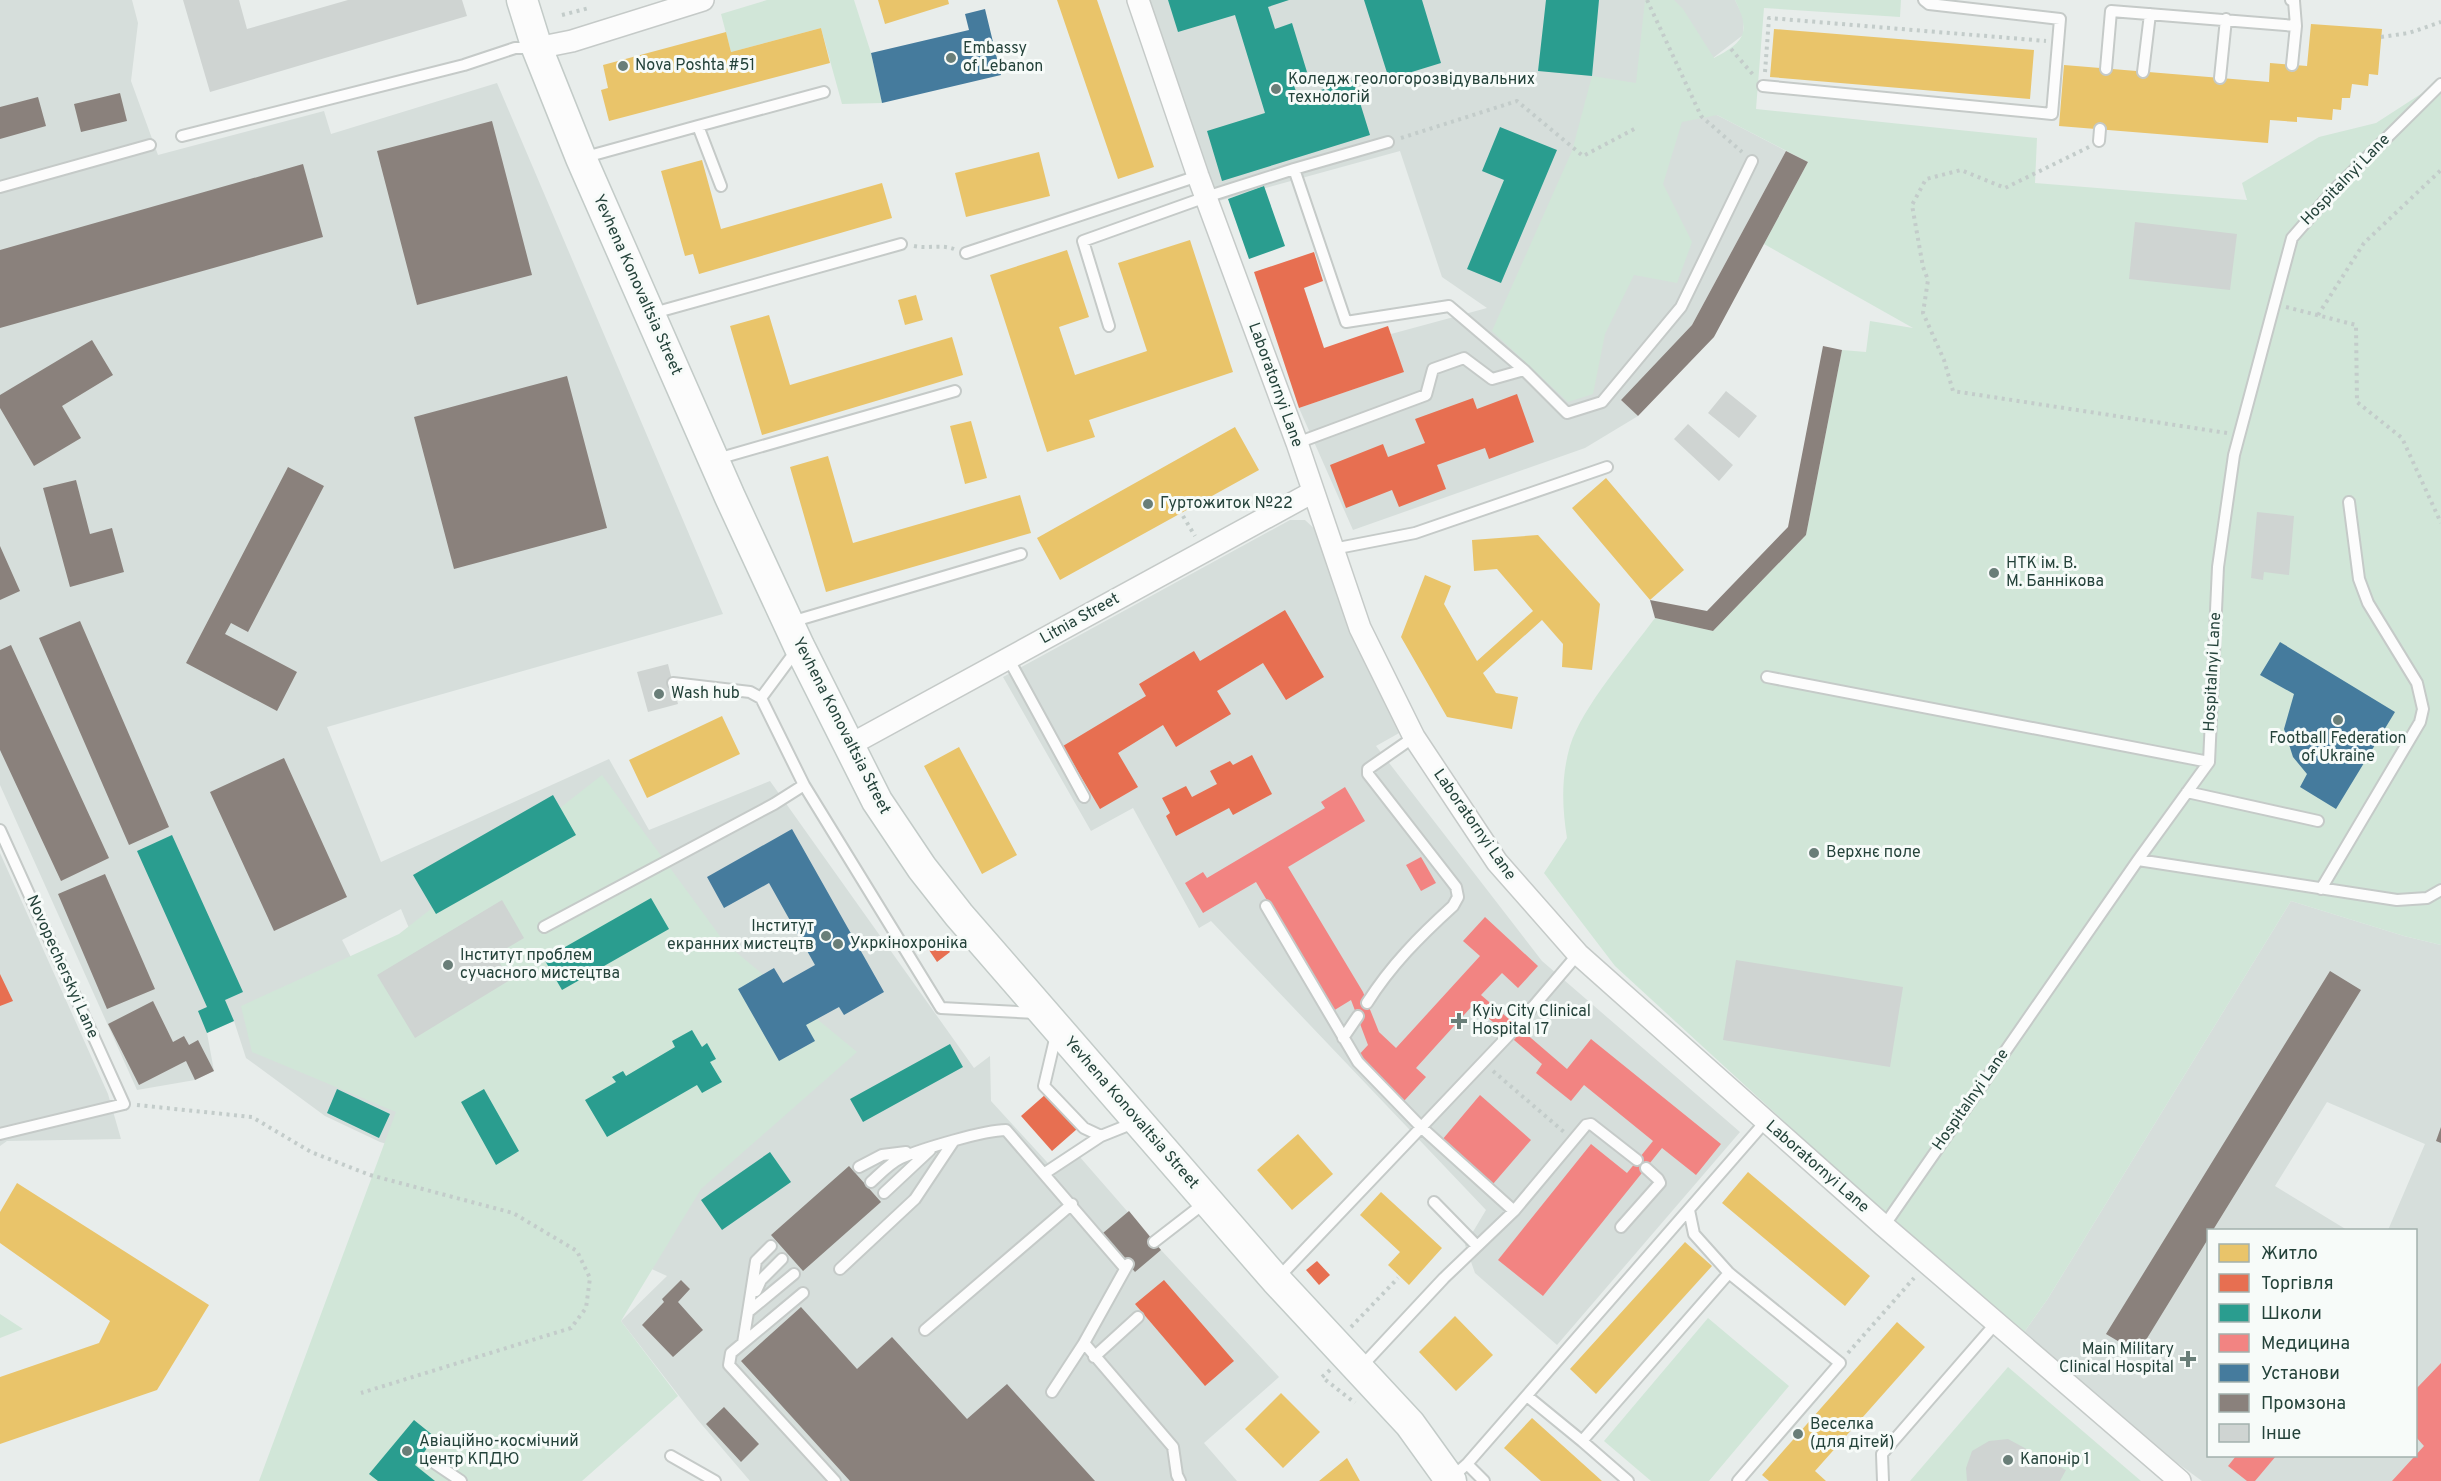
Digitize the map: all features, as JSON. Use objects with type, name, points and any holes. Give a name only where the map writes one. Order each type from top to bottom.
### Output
[{"type":"main road","name":"Yevhena Konovaltsia Street","points":[[522,0],[537,48],[581,158],[714,460],[793,635],[877,801],[922,868],[959,915],[1276,1280],[1456,1474]]},
{"type":"street","points":[[537,48],[572,41],[703,0]]},
{"type":"street","name":"Laboratornyi Lane","points":[[1138,0],[1198,176],[1297,443],[1360,628],[1414,737],[1497,862],[1578,954],[1765,1122],[2180,1481]]},
{"type":"street","name":"Litnia Street","points":[[848,746],[1313,492]]},
{"type":"lane","points":[[1763,86],[2052,114],[2060,19],[1929,4],[1924,0]]},
{"type":"lane","points":[[2291,0],[2294,1],[2296,26],[2292,65]]},
{"type":"lane","points":[[2106,69],[2111,11],[2296,26]]},
{"type":"lane","points":[[2144,72],[2150,14]]},
{"type":"lane","points":[[2220,78],[2226,19]]},
{"type":"lane","points":[[182,136],[464,65],[515,48],[537,48]]},
{"type":"lane","name":"Hospitalnyi Lane","points":[[1884,1226],[2138,860],[2209,762],[2218,567],[2234,455],[2292,238],[2333,190],[2441,84]]},
{"type":"lane","points":[[581,158],[824,92]]},
{"type":"lane","points":[[698,126],[721,186]]},
{"type":"lane","points":[[2099,141],[2100,129]]},
{"type":"lane","points":[[1109,326],[1083,240],[1206,197],[1388,142]]},
{"type":"lane","points":[[0,187],[150,145]]},
{"type":"lane","points":[[1294,169],[1346,322],[1449,306],[1524,370],[1567,412],[1602,402],[1681,307],[1752,160]]},
{"type":"lane","points":[[966,253],[1198,176]]},
{"type":"lane","points":[[650,314],[901,244]]},
{"type":"lane","points":[[1297,443],[1426,395],[1433,369],[1464,358],[1492,379],[1524,370]]},
{"type":"lane","points":[[714,460],[955,391]]},
{"type":"lane","points":[[1333,549],[1414,533],[1607,467]]},
{"type":"lane","points":[[2321,889],[2420,722],[2423,709],[2417,683],[2368,603],[2359,579],[2349,502]]},
{"type":"lane","points":[[761,698],[793,635],[1021,554]]},
{"type":"lane","points":[[1008,658],[1084,797]]},
{"type":"lane","points":[[1767,676],[2209,762]]},
{"type":"lane","points":[[673,683],[750,692],[761,698],[804,785],[941,1008],[1051,1021],[1044,1086],[1084,1128],[1101,1136]]},
{"type":"lane","points":[[1367,1003],[1385,975],[1408,949],[1453,906],[1458,897],[1456,887],[1368,774],[1368,769],[1414,737]]},
{"type":"lane","points":[[544,927],[774,804],[804,785]]},
{"type":"lane","points":[[2187,792],[2318,821]]},
{"type":"lane","name":"Novopecherskyi Lane","points":[[0,830],[124,1104]]},
{"type":"lane","points":[[2138,860],[2397,900],[2427,897],[2441,890]]},
{"type":"lane","points":[[1266,906],[1358,1062],[1422,1128],[1514,1211]]},
{"type":"lane","points":[[1276,1280],[1517,1026],[1578,954]]},
{"type":"lane","points":[[1343,1038],[1358,1016]]},
{"type":"lane","points":[[0,1134],[124,1104]]},
{"type":"lane","points":[[1045,1173],[1101,1136],[1138,1121]]},
{"type":"lane","points":[[1484,1481],[1456,1474],[1527,1396],[1765,1122]]},
{"type":"lane","points":[[1358,1370],[1444,1278],[1514,1211],[1586,1125],[1591,1124],[1637,1160]]},
{"type":"lane","points":[[871,1182],[900,1159],[998,1130],[1006,1131],[1126,1265],[1084,1343],[1052,1392]]},
{"type":"lane","points":[[840,1269],[915,1199],[953,1142]]},
{"type":"lane","points":[[859,1167],[882,1155],[933,1148]]},
{"type":"lane","points":[[884,1193],[933,1148]]},
{"type":"lane","points":[[1621,1227],[1660,1183],[1646,1168]]},
{"type":"lane","points":[[1154,1242],[1207,1201]]},
{"type":"lane","points":[[1434,1202],[1477,1246]]},
{"type":"lane","points":[[925,1330],[1072,1204]]},
{"type":"lane","points":[[1689,1210],[1694,1234],[1730,1274],[1840,1363],[1738,1481]]},
{"type":"lane","points":[[743,1342],[756,1261],[771,1246]]},
{"type":"lane","points":[[748,1312],[760,1280],[782,1259]]},
{"type":"lane","points":[[748,1312],[794,1274]]},
{"type":"lane","points":[[1582,1441],[1730,1274]]},
{"type":"lane","points":[[803,1293],[731,1353],[729,1365],[835,1481]]},
{"type":"lane","points":[[1094,1357],[1138,1317]]},
{"type":"lane","points":[[1883,1481],[1882,1454],[1996,1323]]},
{"type":"lane","points":[[1084,1343],[1173,1447],[1180,1481]]},
{"type":"lane","points":[[1527,1396],[1628,1481]]},
{"type":"lane","points":[[671,1456],[715,1481]]},
{"type":"lane","points":[[430,1460],[461,1481]]},
{"type":"path","points":[[1647,0],[1701,116],[1752,160]]},
{"type":"path","points":[[562,15],[589,8]]},
{"type":"path","points":[[1763,86],[1769,18],[2058,42]]},
{"type":"path","points":[[2381,37],[2409,33],[2441,22]]},
{"type":"path","points":[[1731,50],[1763,86]]},
{"type":"path","points":[[1388,142],[1517,101],[1582,156],[1638,127]]},
{"type":"path","points":[[2099,141],[2005,188],[1961,170],[1926,179],[1912,205],[1923,267],[1928,280],[1923,313],[1944,360],[1953,391],[2239,435]]},
{"type":"path","points":[[2318,315],[2364,243],[2441,170]]},
{"type":"path","points":[[901,244],[926,249],[946,246],[966,253]]},
{"type":"path","points":[[2273,304],[2356,325],[2356,402],[2402,438],[2441,523]]},
{"type":"path","points":[[1482,1061],[1574,1141]]},
{"type":"path","points":[[124,1104],[252,1117],[311,1152],[370,1175],[513,1213],[577,1251],[590,1278],[586,1308],[571,1328],[361,1393]]},
{"type":"path","points":[[1840,1363],[1927,1263]]},
{"type":"path","points":[[1348,1329],[1398,1278]]},
{"type":"shaded area","points":[[0,0],[132,0],[138,23],[131,81],[158,155],[324,111],[331,134],[497,83],[723,614],[327,727],[381,862],[609,759],[649,830],[770,781],[974,1068],[990,1056],[991,1101],[1057,1173],[1079,1156],[1161,1250],[1279,1377],[1204,1443],[1237,1481],[750,1481],[697,1419],[621,1321],[667,1276],[621,1255],[513,1181],[380,1142],[325,1116],[246,1058],[234,1021],[207,1033],[214,1071],[195,1080],[137,1090],[0,785]],"holes":[[[401,909],[411,933],[416,1081],[342,940]]]},
{"type":"shaded area","points":[[1148,0],[1735,0],[1744,18],[1743,35],[1713,58],[1717,115],[1786,151],[1692,325],[1621,400],[1638,416],[1585,448],[1353,530],[1299,408],[1403,372],[1391,334],[1487,308],[1442,277],[1400,151],[1215,202]]},
{"type":"shaded area","name":"Kyiv City Clinical Hospital 17","points":[[1290,520],[1305,520],[1318,532],[1401,732],[1376,746],[1542,961],[1740,1132],[1557,1345],[1475,1273],[1465,1245],[1486,1210],[1211,921],[1199,928],[1133,808],[1091,831],[1003,677]]},
{"type":"shaded area","points":[[0,853],[108,1094],[121,1139],[7,1141],[0,1146]]},
{"type":"shaded area","points":[[2291,901],[2441,945],[2441,1481],[2202,1481],[2125,1425],[2020,1338],[2047,1300]]},
{"type":"green space","points":[[767,0],[854,0],[871,53],[882,103],[842,104],[821,28],[731,52],[721,14]]},
{"type":"green space","points":[[1645,0],[1674,0],[1683,9],[1714,58],[1733,47],[1742,35],[1743,20],[1735,0],[1901,0],[1900,17],[1764,8],[1756,109],[2037,138],[2035,183],[2247,200],[2242,183],[2319,137],[2376,123],[2441,81],[2441,945],[2291,901],[2047,1300],[2020,1338],[1615,966],[1544,873],[1567,838],[1563,792],[1567,758],[1576,731],[1596,697],[1655,618],[1713,631],[1806,535],[1842,350],[1866,352],[1870,321],[1913,328],[1764,244],[1808,162],[1717,115],[1682,122],[1663,184],[1692,242],[1677,283],[1634,275],[1605,334],[1593,394],[1568,402],[1492,331],[1572,151],[1592,76],[1636,83]]},
{"type":"green space","points":[[602,775],[725,943],[857,1052],[701,1189],[621,1321],[678,1396],[582,1481],[259,1481],[396,1112],[252,1052],[241,1006],[399,934]]},
{"type":"green space","points":[[0,1314],[23,1329],[0,1338]]},
{"type":"green space","points":[[1708,1318],[1789,1386],[1709,1481],[1651,1481],[1604,1441]]},
{"type":"green space","points":[[2008,1367],[2141,1481],[1910,1481]]},
{"type":"building: Житло","points":[[878,0],[948,0],[949,4],[885,24]]},
{"type":"building: Житло","points":[[1057,0],[1097,0],[1154,167],[1118,179]]},
{"type":"building: Житло","points":[[2311,24],[2382,29],[2378,75],[2369,74],[2368,86],[2352,84],[2350,98],[2342,98],[2341,110],[2333,109],[2332,120],[2297,117],[2297,122],[2270,120],[2268,143],[2059,126],[2064,65],[2269,82],[2270,63],[2307,66]]},
{"type":"building: Житло","points":[[821,28],[830,63],[609,121],[601,90],[608,88],[603,65],[726,32],[731,52]]},
{"type":"building: Житло","points":[[1774,29],[2034,50],[2030,99],[1770,77]]},
{"type":"building: Житло","points":[[1039,152],[1050,196],[966,217],[955,173]]},
{"type":"building: Житло","points":[[702,160],[721,229],[882,183],[892,218],[699,274],[693,254],[685,256],[661,171]]},
{"type":"building: Житло","points":[[1190,240],[1233,372],[1089,420],[1095,437],[1047,452],[990,275],[1067,250],[1089,317],[1059,327],[1075,375],[1147,351],[1118,263]]},
{"type":"building: Житло","points":[[916,295],[923,320],[905,325],[898,300]]},
{"type":"building: Житло","points":[[769,315],[790,385],[952,337],[963,375],[762,435],[730,326]]},
{"type":"building: Житло","points":[[971,421],[987,478],[965,484],[950,426]]},
{"type":"building: Житло","name":"Гуртожиток №22","points":[[1235,427],[1259,470],[1060,580],[1037,538]]},
{"type":"building: Житло","points":[[828,456],[853,543],[1020,495],[1031,533],[826,592],[790,467]]},
{"type":"building: Житло","points":[[1606,478],[1684,570],[1650,600],[1572,508]]},
{"type":"building: Житло","points":[[1538,535],[1600,604],[1592,670],[1562,667],[1563,644],[1542,620],[1483,673],[1496,693],[1518,697],[1512,729],[1447,717],[1401,637],[1425,575],[1451,586],[1444,604],[1477,661],[1533,611],[1497,569],[1474,571],[1472,540]]},
{"type":"building: Житло","points":[[722,716],[740,754],[647,798],[629,760]]},
{"type":"building: Житло","points":[[959,747],[1017,855],[982,874],[924,766]]},
{"type":"building: Житло","points":[[1298,1134],[1333,1174],[1292,1210],[1257,1170]]},
{"type":"building: Житло","points":[[1748,1172],[1870,1276],[1845,1306],[1722,1203]]},
{"type":"building: Житло","points":[[17,1183],[209,1305],[157,1390],[0,1444],[0,1377],[99,1343],[110,1321],[0,1243],[0,1212]]},
{"type":"building: Житло","points":[[1381,1192],[1442,1248],[1409,1285],[1388,1265],[1400,1252],[1360,1215]]},
{"type":"building: Житло","points":[[1685,1242],[1712,1266],[1596,1394],[1570,1369]]},
{"type":"building: Житло","points":[[1455,1316],[1493,1355],[1456,1391],[1419,1352]]},
{"type":"building: Житло","points":[[1897,1322],[1925,1347],[1815,1471],[1826,1481],[1769,1481],[1762,1475]]},
{"type":"building: Житло","points":[[1281,1393],[1320,1432],[1283,1468],[1245,1429]]},
{"type":"building: Житло","points":[[1532,1418],[1602,1481],[1541,1481],[1504,1448]]},
{"type":"building: Житло","points":[[1347,1458],[1360,1481],[1319,1481]]},
{"type":"building: Торгівля","points":[[1314,252],[1323,281],[1304,288],[1324,348],[1388,326],[1404,372],[1299,408],[1254,272]]},
{"type":"building: Торгівля","points":[[1517,394],[1534,442],[1489,459],[1485,448],[1437,465],[1446,489],[1399,507],[1392,490],[1346,508],[1330,465],[1383,444],[1388,457],[1425,443],[1415,419],[1473,398],[1477,409]]},
{"type":"building: Торгівля","points":[[1285,610],[1324,677],[1286,700],[1263,663],[1217,691],[1231,714],[1176,747],[1163,725],[1118,753],[1138,787],[1100,809],[1063,746],[1146,696],[1139,684],[1194,651],[1200,661]]},
{"type":"building: Торгівля","points":[[1252,755],[1272,794],[1233,815],[1229,808],[1176,836],[1166,816],[1170,813],[1162,798],[1186,786],[1192,797],[1217,784],[1210,771],[1230,761],[1233,765]]},
{"type":"building: Торгівля","points":[[939,937],[950,952],[937,962],[927,947]]},
{"type":"building: Торгівля","points":[[0,974],[13,1001],[0,1006]]},
{"type":"building: Торгівля","points":[[1046,1094],[1077,1129],[1052,1151],[1021,1116]]},
{"type":"building: Торгівля","points":[[1317,1261],[1330,1275],[1319,1285],[1306,1270]]},
{"type":"building: Торгівля","points":[[1164,1280],[1234,1361],[1205,1386],[1135,1304]]},
{"type":"building: Школи","name":"Коледж геологорозвідувальних технологій","points":[[1168,0],[1289,0],[1268,7],[1275,29],[1292,23],[1307,72],[1291,77],[1298,97],[1353,80],[1370,135],[1222,181],[1207,131],[1265,113],[1235,15],[1178,32]]},
{"type":"building: Школи","name":"Коледж геологорозвідувальних технологій","points":[[1364,0],[1422,0],[1441,63],[1389,79]]},
{"type":"building: Школи","name":"Коледж геологорозвідувальних технологій","points":[[1546,0],[1599,0],[1592,76],[1538,71]]},
{"type":"building: Школи","points":[[1500,127],[1557,150],[1501,283],[1467,269],[1504,180],[1482,171]]},
{"type":"building: Школи","points":[[1264,186],[1285,246],[1249,259],[1228,199]]},
{"type":"building: Школи","points":[[553,795],[576,835],[436,914],[413,875]]},
{"type":"building: Школи","points":[[172,835],[243,992],[225,1000],[234,1021],[207,1033],[198,1011],[207,1007],[137,851]]},
{"type":"building: Школи","points":[[651,898],[669,929],[562,990],[544,959]]},
{"type":"building: Школи","points":[[692,1030],[702,1047],[707,1043],[716,1059],[710,1062],[722,1082],[702,1093],[697,1085],[607,1137],[585,1100],[616,1082],[612,1077],[623,1071],[626,1076],[675,1047],[672,1041]]},
{"type":"building: Школи","points":[[950,1044],[963,1067],[863,1122],[850,1099]]},
{"type":"building: Школи","points":[[337,1089],[390,1114],[379,1138],[327,1113]]},
{"type":"building: Школи","points":[[484,1089],[519,1151],[496,1165],[461,1102]]},
{"type":"building: Школи","points":[[770,1152],[791,1182],[722,1230],[701,1200]]},
{"type":"building: Школи","name":"Авіаційно-космічний центр КПДЮ","points":[[414,1420],[435,1437],[415,1465],[435,1481],[378,1481],[369,1474]]},
{"type":"building: Медицина","points":[[1345,787],[1365,821],[1288,867],[1363,992],[1379,1032],[1396,1048],[1480,956],[1463,941],[1485,917],[1538,966],[1518,988],[1502,973],[1481,995],[1567,1069],[1591,1039],[1721,1144],[1696,1175],[1662,1148],[1543,1296],[1498,1260],[1591,1144],[1627,1173],[1653,1141],[1584,1085],[1571,1101],[1536,1073],[1542,1064],[1473,1005],[1416,1068],[1426,1077],[1404,1101],[1356,1058],[1368,1045],[1351,1000],[1333,1011],[1256,882],[1203,913],[1185,883],[1203,872],[1207,878],[1325,808],[1321,802]]},
{"type":"building: Медицина","points":[[1421,857],[1436,883],[1421,891],[1406,865]]},
{"type":"building: Медицина","points":[[1480,1095],[1531,1140],[1493,1184],[1442,1140]]},
{"type":"building: Медицина","points":[[2441,1363],[2441,1481],[2392,1481],[2414,1457],[2417,1457],[2424,1446],[2417,1438],[2417,1388]]},
{"type":"building: Медицина","points":[[2235,1457],[2275,1457],[2255,1481],[2247,1481],[2228,1466]]},
{"type":"building: Установи","points":[[985,9],[1001,75],[882,103],[871,53],[969,30],[965,14]]},
{"type":"building: Установи","name":"Football Federation of Ukraine","points":[[2280,642],[2395,712],[2336,809],[2300,787],[2307,774],[2293,757],[2284,729],[2294,694],[2260,675]]},
{"type":"building: Установи","name":"Інститут екранних мистецтв","points":[[792,829],[884,992],[844,1015],[839,1007],[806,1025],[815,1041],[779,1061],[738,989],[774,968],[783,983],[815,965],[769,883],[724,908],[707,877]]},
{"type":"building: Промзона","points":[[120,93],[127,121],[81,132],[74,104]]},
{"type":"building: Промзона","points":[[38,97],[46,126],[0,139],[0,107]]},
{"type":"building: Промзона","points":[[492,121],[532,275],[417,305],[377,151]]},
{"type":"building: Промзона","points":[[1786,151],[1808,162],[1714,337],[1638,416],[1621,400],[1692,325]]},
{"type":"building: Промзона","points":[[303,164],[323,237],[0,328],[0,250]]},
{"type":"building: Промзона","points":[[92,340],[113,375],[62,406],[81,438],[34,466],[0,408],[0,395]]},
{"type":"building: Промзона","points":[[1823,346],[1842,350],[1806,535],[1713,631],[1655,618],[1650,600],[1707,611],[1788,527]]},
{"type":"building: Промзона","points":[[567,376],[607,528],[454,569],[414,417]]},
{"type":"building: Промзона","points":[[288,467],[324,486],[248,632],[231,623],[225,634],[297,672],[277,711],[186,663]]},
{"type":"building: Промзона","points":[[76,480],[90,534],[112,528],[124,572],[70,587],[43,488]]},
{"type":"building: Промзона","points":[[0,546],[20,591],[0,600]]},
{"type":"building: Промзона","points":[[80,621],[169,827],[129,845],[39,638]]},
{"type":"building: Промзона","points":[[11,645],[109,858],[61,881],[0,750],[0,650]]},
{"type":"building: Промзона","points":[[284,758],[347,897],[274,931],[210,792]]},
{"type":"building: Промзона","points":[[105,874],[155,989],[107,1009],[58,894]]},
{"type":"building: Промзона","points":[[2330,971],[2361,990],[2214,1229],[2207,1229],[2207,1241],[2138,1353],[2106,1334]]},
{"type":"building: Промзона","points":[[153,1001],[173,1042],[184,1036],[189,1045],[198,1040],[214,1071],[195,1080],[186,1061],[139,1085],[108,1024]]},
{"type":"building: Промзона","points":[[2441,1127],[2441,1143],[2436,1141]]},
{"type":"building: Промзона","points":[[849,1166],[881,1202],[803,1271],[771,1235]]},
{"type":"building: Промзона","points":[[1129,1211],[1161,1250],[1135,1272],[1103,1233]]},
{"type":"building: Промзона","points":[[681,1280],[690,1289],[678,1302],[703,1330],[673,1357],[642,1325],[664,1302],[662,1299]]},
{"type":"building: Промзона","points":[[801,1307],[857,1369],[892,1337],[967,1419],[1007,1384],[1095,1481],[850,1481],[741,1361]]},
{"type":"building: Промзона","points":[[724,1407],[759,1444],[741,1462],[706,1424]]},
{"type":"building: Інше","points":[[183,0],[239,0],[247,29],[348,0],[462,0],[467,16],[210,92]]},
{"type":"building: Інше","points":[[2135,222],[2237,234],[2230,290],[2129,279]]},
{"type":"building: Інше","points":[[1726,391],[1757,416],[1739,438],[1708,413]]},
{"type":"building: Інше","points":[[1688,424],[1733,465],[1719,481],[1674,439]]},
{"type":"building: Інше","points":[[2257,512],[2294,516],[2289,575],[2264,572],[2263,580],[2251,578]]},
{"type":"building: Інше","name":"Wash hub","points":[[668,664],[678,704],[648,712],[637,672]]},
{"type":"building: Інше","name":"Інститут проблем сучасного мистецтва","points":[[502,900],[524,938],[495,955],[510,980],[415,1038],[377,975]]},
{"type":"building: Інше","points":[[1736,960],[1903,987],[1890,1067],[1723,1040]]},
{"type":"building: Інше","name":"Капонір 1","points":[[2008,1439],[2066,1470],[2060,1481],[1967,1481],[1966,1468],[1972,1451],[1989,1441]]},
{"type":"place","name":"Embassy of Lebanon","points":[[951,58]]},
{"type":"place","name":"Nova Poshta #51","points":[[623,66]]},
{"type":"place","name":"Коледж геологорозвідувальних технологій","points":[[1276,89]]},
{"type":"place","name":"Гуртожиток №22","points":[[1148,504]]},
{"type":"place","name":"НТК ім. В. М. Баннікова","points":[[1994,573]]},
{"type":"place","name":"Wash hub","points":[[659,694]]},
{"type":"place","name":"Football Federation of Ukraine","points":[[2338,720]]},
{"type":"place","name":"Верхнє поле","points":[[1814,853]]},
{"type":"place","name":"Інститут екранних мистецтв","points":[[826,936]]},
{"type":"place","name":"Укркінохроніка","points":[[838,944]]},
{"type":"place","name":"Інститут проблем сучасного мистецтва","points":[[448,965]]},
{"type":"place","name":"Kyiv City Clinical Hospital 17","points":[[1459,1021]]},
{"type":"place","name":"Main Military Clinical Hospital","points":[[2188,1359]]},
{"type":"place","name":"Веселка (для дітей)","points":[[1798,1434]]},
{"type":"place","name":"Авіаційно-космічний центр КПДЮ","points":[[407,1451]]},
{"type":"place","name":"Капонір 1","points":[[2008,1460]]}]
